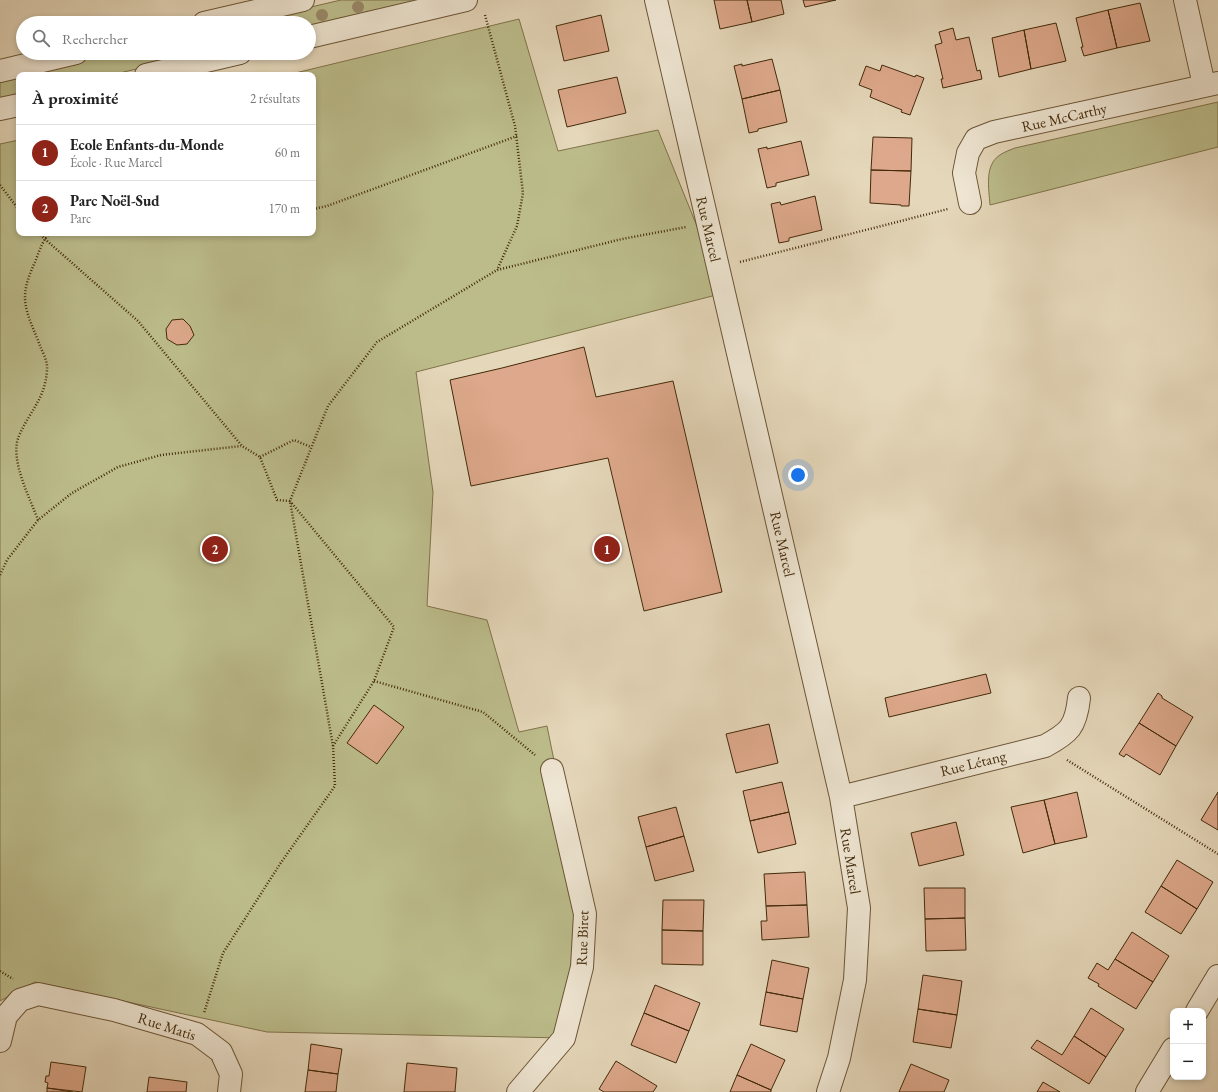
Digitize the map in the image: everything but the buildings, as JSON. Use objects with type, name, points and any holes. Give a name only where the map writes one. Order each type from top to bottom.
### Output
[{"type":"street","points":[[234,16],[303,0]]},
{"type":"street","points":[[316,35],[466,0]]},
{"type":"street","name":"Rue Marcel","points":[[656,0],[841,797],[859,908],[855,980],[839,1058],[828,1092]]},
{"type":"street","points":[[1185,0],[1211,84]]},
{"type":"street","points":[[0,71],[46,60]]},
{"type":"street","points":[[159,72],[210,60]]},
{"type":"street","name":"Rue McCarthy","points":[[970,203],[964,173],[968,153],[976,139],[994,132],[1211,84]]},
{"type":"street","points":[[0,109],[16,106]]},
{"type":"street","name":"Rue Létang","points":[[841,797],[1045,746],[1060,737],[1072,727],[1077,714],[1078,698]]},
{"type":"street","name":"Rue Biret","points":[[518,1092],[564,1038],[582,967],[585,914],[552,770]]},
{"type":"street","points":[[1199,1008],[1218,976]]},
{"type":"street","name":"Rue Matis","points":[[0,1041],[6,1016],[20,1000],[38,994],[114,1010],[197,1034],[221,1052],[231,1074],[229,1092]]},
{"type":"street","points":[[1147,1092],[1170,1054]]},
{"type":"path","points":[[485,15],[517,136],[523,193],[517,226],[497,270]]},
{"type":"path","points":[[316,208],[326,206],[517,136]]},
{"type":"path","points":[[0,185],[16,206]]},
{"type":"path","points":[[718,267],[970,203]]},
{"type":"path","points":[[197,1034],[223,953],[280,864],[335,786],[332,746],[290,501],[328,406],[378,342],[497,270],[622,239],[708,222]]},
{"type":"path","points":[[42,236],[138,321],[242,446],[260,456],[277,500],[290,501],[394,627],[374,682],[332,746]]},
{"type":"path","points":[[38,520],[20,470],[17,446],[19,436],[38,403],[46,385],[47,367],[28,314],[25,296],[27,281],[44,238],[46,236]]},
{"type":"path","points":[[260,456],[294,440],[311,447]]},
{"type":"path","points":[[0,575],[7,560],[38,520],[72,493],[118,467],[161,455],[242,446]]},
{"type":"path","points":[[374,682],[483,712],[552,770]]},
{"type":"path","points":[[1045,746],[1218,854]]},
{"type":"green space","points":[[341,0],[431,0],[316,27],[316,16],[272,16]]},
{"type":"green space","points":[[519,19],[558,151],[658,130],[724,293],[416,372],[433,492],[427,606],[487,620],[519,732],[547,726],[584,908],[564,1038],[267,1032],[35,982],[0,1001],[0,144],[16,141],[16,236],[316,236],[316,72],[299,72]]},
{"type":"green space","points":[[83,60],[175,60],[124,72],[30,72]]},
{"type":"green space","points":[[16,75],[16,98],[0,101],[0,79]]},
{"type":"green space","points":[[1218,102],[1218,147],[990,205],[990,171],[995,159],[1005,152],[1015,148]]},
{"type":"place","name":"Parc Noël-Sud","points":[[215,549]]},
{"type":"place","name":"Ecole Enfants-du-Monde","points":[[607,549]]}]
